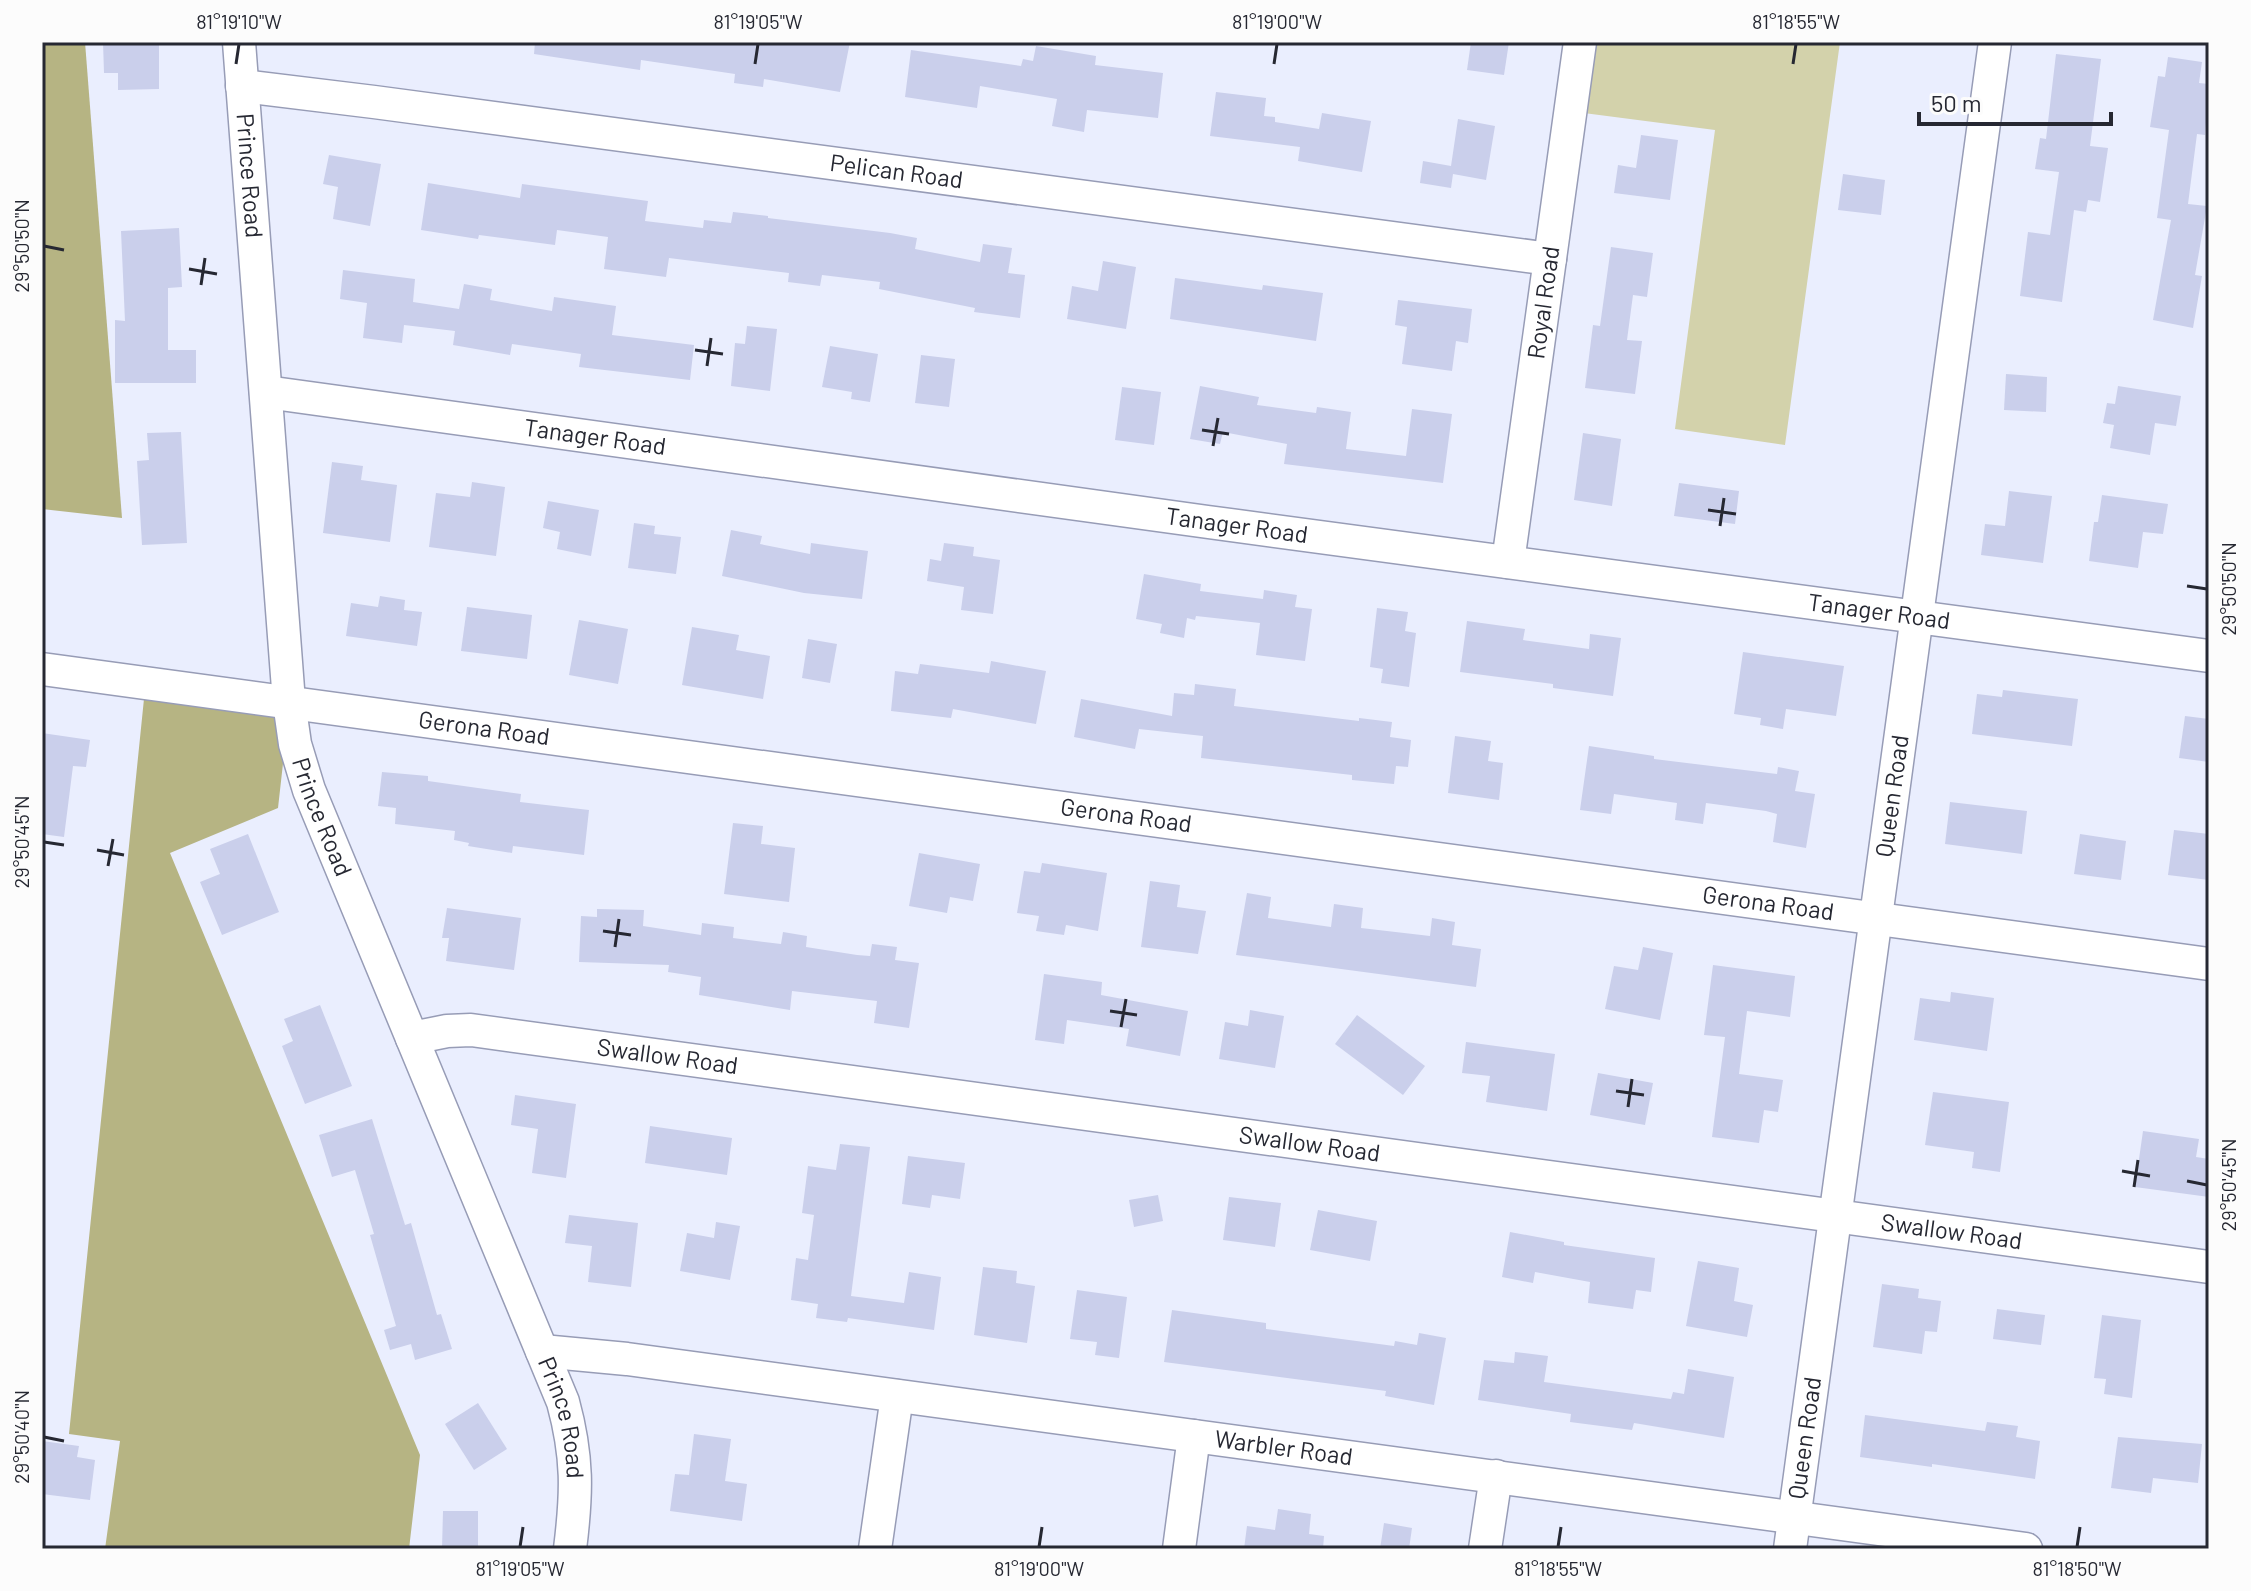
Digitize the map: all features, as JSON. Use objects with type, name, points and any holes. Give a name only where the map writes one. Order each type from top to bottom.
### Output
[{"type":"street","name":"Prince Road","points":[[239,42],[289,702],[295,744],[309,790],[563,1402],[572,1434],[577,1499],[570,1549]]},
{"type":"street","name":"Royal Road","points":[[1508,562],[1580,42]]},
{"type":"street","name":"Queen Road","points":[[1792,1533],[1995,42]]},
{"type":"street","name":"Pelican Road","points":[[242,86],[1550,259]]},
{"type":"street","name":"Tanager Road","points":[[266,392],[2209,656]]},
{"type":"street","name":"Gerona Road","points":[[42,669],[2209,964]]},
{"type":"street","name":"Swallow Road","points":[[412,1038],[471,1030],[2209,1267]]},
{"type":"street","name":"Warbler Road","points":[[542,1351],[627,1359],[1496,1476],[1792,1533],[2026,1549]]},
{"type":"street","points":[[875,1549],[897,1396]]},
{"type":"street","points":[[1179,1549],[1194,1436]]},
{"type":"street","points":[[1485,1549],[1496,1476]]},
{"type":"green space","points":[[1582,42],[1840,42],[1785,445],[1675,429],[1715,130],[1576,112]]},
{"type":"shaded area","points":[[42,42],[85,42],[122,518],[42,509]]},
{"type":"shaded area","points":[[145,689],[290,701],[278,808],[170,853],[420,1455],[409,1549],[105,1549],[120,1441],[69,1434]]},
{"type":"building","points":[[103,42],[159,42],[159,89],[118,90],[118,73],[104,73]]},
{"type":"building","points":[[535,42],[850,42],[840,92],[764,79],[763,87],[734,83],[735,74],[641,60],[640,70],[534,54]]},
{"type":"building","points":[[1471,42],[1509,42],[1504,75],[1467,70]]},
{"type":"building","points":[[1036,46],[1096,56],[1095,65],[1163,73],[1158,118],[1087,110],[1084,132],[1052,126],[1057,99],[980,86],[977,108],[905,97],[911,50],[1021,66],[1023,59],[1033,61]]},
{"type":"building","points":[[2056,54],[2101,59],[2090,146],[2108,148],[2100,202],[2088,200],[2086,212],[2074,210],[2062,302],[2020,296],[2028,232],[2050,235],[2059,172],[2035,169],[2040,138],[2046,139]]},
{"type":"building","points":[[2168,57],[2202,62],[2199,83],[2209,84],[2205,135],[2197,134],[2188,204],[2207,206],[2195,275],[2202,276],[2193,328],[2153,320],[2171,220],[2157,218],[2169,130],[2150,127],[2158,76],[2165,77]]},
{"type":"building","points":[[1216,92],[1266,98],[1264,116],[1275,117],[1275,122],[1319,129],[1322,113],[1371,121],[1362,172],[1298,161],[1300,147],[1210,136]]},
{"type":"building","points":[[1458,119],[1495,126],[1486,180],[1453,174],[1451,188],[1420,183],[1423,161],[1451,166]]},
{"type":"building","points":[[1641,135],[1678,140],[1670,200],[1614,193],[1618,165],[1636,168]]},
{"type":"building","points":[[329,155],[381,164],[370,226],[333,219],[338,187],[323,184]]},
{"type":"building","points":[[1843,174],[1885,180],[1881,215],[1838,210]]},
{"type":"building","points":[[428,183],[520,198],[522,184],[648,201],[645,221],[703,228],[704,220],[731,223],[733,212],[890,233],[917,238],[915,249],[980,262],[983,244],[1012,248],[1008,273],[1025,275],[1020,318],[974,312],[975,308],[879,289],[880,282],[822,275],[820,286],[788,282],[789,273],[669,258],[666,277],[604,269],[608,237],[557,230],[555,245],[479,235],[478,239],[421,230]]},
{"type":"building","points":[[179,228],[182,287],[168,288],[168,350],[196,350],[196,383],[115,383],[115,320],[125,321],[121,231]]},
{"type":"building","points":[[1611,247],[1653,253],[1647,297],[1633,295],[1627,340],[1642,341],[1635,394],[1585,388],[1593,325],[1600,326]]},
{"type":"building","points":[[1103,261],[1136,267],[1126,329],[1067,319],[1072,286],[1098,291]]},
{"type":"building","points":[[343,270],[415,279],[413,302],[459,309],[464,284],[492,289],[490,300],[552,311],[554,297],[616,306],[612,335],[694,345],[690,380],[579,367],[581,354],[512,344],[510,355],[453,345],[455,331],[404,325],[402,343],[363,338],[367,303],[340,299]]},
{"type":"building","points":[[1175,278],[1262,290],[1263,285],[1323,293],[1316,341],[1170,319]]},
{"type":"building","points":[[1398,300],[1472,309],[1468,343],[1456,341],[1452,371],[1402,364],[1407,327],[1395,325]]},
{"type":"building","points":[[747,326],[777,329],[770,391],[731,386],[735,343],[745,344]]},
{"type":"building","points":[[830,346],[878,354],[870,402],[851,399],[852,392],[822,387]]},
{"type":"building","points":[[921,355],[955,359],[949,407],[915,403]]},
{"type":"building","points":[[2006,374],[2047,377],[2046,412],[2004,410]]},
{"type":"building","points":[[1200,386],[1259,397],[1257,405],[1316,413],[1317,407],[1351,412],[1346,449],[1406,456],[1412,409],[1452,414],[1443,483],[1284,464],[1287,444],[1223,432],[1220,444],[1190,439]]},
{"type":"building","points":[[2118,386],[2181,396],[2176,426],[2155,423],[2150,455],[2110,448],[2114,425],[2103,423],[2107,403],[2115,404]]},
{"type":"building","points":[[1122,387],[1161,392],[1154,445],[1115,440]]},
{"type":"building","points":[[181,432],[187,543],[142,545],[137,461],[149,460],[147,433]]},
{"type":"building","points":[[1583,433],[1621,439],[1612,506],[1574,500]]},
{"type":"building","points":[[332,462],[363,466],[361,480],[397,485],[390,542],[323,533]]},
{"type":"building","points":[[472,482],[505,487],[496,556],[429,547],[436,493],[470,497]]},
{"type":"building","points":[[1679,483],[1739,491],[1735,524],[1674,516]]},
{"type":"building","points":[[2009,491],[2052,496],[2043,563],[1981,555],[1985,524],[2005,526]]},
{"type":"building","points":[[2102,495],[2168,504],[2163,534],[2143,532],[2138,568],[2089,561],[2094,522],[2098,522]]},
{"type":"building","points":[[548,501],[599,510],[591,556],[557,549],[560,532],[543,528]]},
{"type":"building","points":[[634,523],[655,526],[654,534],[681,537],[676,574],[628,568]]},
{"type":"building","points":[[731,530],[762,536],[760,544],[810,554],[811,543],[868,551],[862,599],[804,593],[722,576]]},
{"type":"building","points":[[944,543],[974,547],[973,556],[1000,560],[993,614],[961,610],[964,587],[927,581],[930,559],[941,561]]},
{"type":"building","points":[[1144,574],[1201,584],[1200,591],[1263,599],[1264,590],[1297,595],[1295,607],[1312,609],[1305,661],[1256,655],[1260,623],[1196,616],[1195,620],[1187,618],[1184,638],[1160,633],[1162,624],[1136,619]]},
{"type":"building","points":[[380,596],[405,600],[404,610],[422,612],[417,646],[346,636],[351,603],[378,607]]},
{"type":"building","points":[[467,607],[532,615],[527,659],[461,651]]},
{"type":"building","points":[[1377,608],[1408,612],[1405,631],[1416,633],[1409,687],[1381,683],[1383,669],[1370,667]]},
{"type":"building","points":[[579,620],[628,629],[618,684],[569,675]]},
{"type":"building","points":[[1467,621],[1525,629],[1523,640],[1589,649],[1590,634],[1621,638],[1613,696],[1553,688],[1553,684],[1460,672]]},
{"type":"building","points":[[692,627],[739,635],[736,650],[770,656],[763,699],[682,685]]},
{"type":"building","points":[[808,639],[837,644],[830,683],[802,678]]},
{"type":"building","points":[[1743,652],[1844,666],[1836,716],[1786,709],[1783,729],[1760,725],[1761,718],[1734,714]]},
{"type":"building","points":[[991,661],[1046,671],[1036,724],[953,709],[951,718],[891,711],[895,671],[918,674],[920,664],[989,673]]},
{"type":"building","points":[[1195,684],[1236,689],[1234,706],[1392,722],[1390,737],[1411,740],[1408,767],[1396,766],[1394,784],[1352,780],[1352,775],[1201,758],[1203,736],[1139,729],[1135,749],[1074,737],[1081,699],[1172,716],[1174,693],[1194,695]]},
{"type":"building","points":[[2003,690],[2078,699],[2072,746],[1972,734],[1977,694],[2002,697]]},
{"type":"building","points":[[2185,716],[2209,719],[2209,762],[2179,758]]},
{"type":"building","points":[[42,733],[90,740],[86,767],[73,766],[64,837],[42,834]]},
{"type":"building","points":[[1455,736],[1491,741],[1488,761],[1503,763],[1499,800],[1448,793]]},
{"type":"building","points":[[1589,746],[1654,756],[1654,759],[1777,774],[1778,767],[1799,771],[1795,791],[1815,794],[1806,848],[1773,842],[1777,814],[1766,811],[1706,803],[1703,824],[1675,820],[1677,803],[1614,794],[1611,814],[1580,810]]},
{"type":"building","points":[[382,772],[428,776],[428,781],[521,794],[520,802],[589,810],[584,855],[513,846],[512,853],[468,846],[469,843],[454,840],[455,831],[395,824],[396,808],[378,806]]},
{"type":"building","points":[[1950,802],[2027,811],[2022,854],[1945,844]]},
{"type":"building","points":[[733,823],[763,826],[761,844],[795,848],[789,902],[724,894]]},
{"type":"building","points":[[2174,830],[2209,834],[2209,880],[2168,875]]},
{"type":"building","points":[[248,834],[279,912],[222,935],[200,882],[220,874],[210,849]]},
{"type":"building","points":[[2080,834],[2126,841],[2121,880],[2074,874]]},
{"type":"building","points":[[919,853],[980,864],[973,901],[950,897],[947,913],[909,906]]},
{"type":"building","points":[[1042,863],[1107,873],[1098,931],[1066,925],[1064,935],[1036,931],[1039,916],[1017,913],[1024,871],[1040,873]]},
{"type":"building","points":[[1150,881],[1180,885],[1177,907],[1206,911],[1198,954],[1141,947]]},
{"type":"building","points":[[1247,893],[1271,897],[1268,918],[1331,927],[1334,904],[1363,908],[1361,928],[1430,936],[1432,918],[1455,922],[1452,945],[1481,949],[1476,987],[1236,955]]},
{"type":"building","points":[[447,908],[521,918],[514,970],[446,961],[449,938],[442,938]]},
{"type":"building","points":[[597,909],[644,910],[643,926],[701,935],[702,923],[734,927],[733,938],[781,944],[783,932],[807,936],[806,947],[857,955],[870,956],[872,944],[897,947],[895,960],[919,963],[909,1028],[874,1023],[877,1001],[792,991],[790,1010],[699,995],[701,977],[668,972],[669,965],[579,962],[581,916],[597,917]]},
{"type":"building","points":[[1643,947],[1673,953],[1660,1020],[1605,1009],[1614,966],[1638,970]]},
{"type":"building","points":[[1713,965],[1795,976],[1790,1017],[1747,1011],[1739,1074],[1783,1080],[1778,1112],[1764,1110],[1759,1143],[1712,1137],[1725,1037],[1704,1035]]},
{"type":"building","points":[[1044,974],[1102,982],[1101,995],[1188,1011],[1180,1056],[1126,1046],[1129,1029],[1067,1020],[1064,1044],[1035,1040]]},
{"type":"building","points":[[1951,992],[1994,998],[1987,1051],[1914,1040],[1920,998],[1950,1002]]},
{"type":"building","points":[[320,1005],[352,1086],[305,1104],[282,1046],[293,1041],[284,1019]]},
{"type":"building","points":[[1250,1010],[1284,1016],[1275,1068],[1219,1059],[1225,1022],[1248,1026]]},
{"type":"building","points":[[1357,1015],[1425,1066],[1403,1095],[1335,1044]]},
{"type":"building","points":[[1466,1042],[1555,1054],[1547,1111],[1486,1102],[1490,1076],[1462,1073]]},
{"type":"building","points":[[1598,1073],[1653,1083],[1645,1125],[1590,1115]]},
{"type":"building","points":[[1933,1092],[2009,1102],[2000,1172],[1972,1168],[1974,1152],[1925,1145]]},
{"type":"building","points":[[515,1095],[576,1104],[566,1178],[532,1173],[538,1129],[511,1125]]},
{"type":"building","points":[[372,1119],[405,1225],[411,1223],[437,1315],[441,1314],[452,1349],[415,1360],[411,1344],[390,1350],[384,1330],[396,1326],[355,1170],[332,1177],[319,1135]]},
{"type":"building","points":[[650,1126],[732,1138],[727,1175],[645,1163]]},
{"type":"building","points":[[2143,1131],[2199,1139],[2196,1157],[2209,1159],[2209,1197],[2135,1187]]},
{"type":"building","points":[[840,1144],[870,1147],[851,1296],[904,1303],[909,1272],[941,1277],[934,1330],[848,1318],[847,1322],[816,1318],[818,1304],[791,1300],[796,1258],[808,1260],[814,1215],[802,1213],[808,1166],[836,1170]]},
{"type":"building","points":[[908,1156],[965,1163],[960,1199],[932,1195],[930,1208],[902,1204]]},
{"type":"building","points":[[1158,1195],[1163,1221],[1134,1227],[1129,1200]]},
{"type":"building","points":[[1229,1197],[1281,1203],[1275,1247],[1223,1240]]},
{"type":"building","points":[[1318,1210],[1377,1221],[1370,1261],[1310,1250]]},
{"type":"building","points":[[569,1215],[638,1223],[631,1287],[588,1282],[592,1246],[565,1243]]},
{"type":"building","points":[[716,1222],[740,1226],[730,1280],[680,1271],[687,1233],[714,1238]]},
{"type":"building","points":[[1510,1232],[1564,1242],[1564,1245],[1655,1258],[1651,1292],[1636,1290],[1633,1309],[1588,1303],[1590,1282],[1535,1272],[1533,1283],[1502,1277]]},
{"type":"building","points":[[1698,1261],[1739,1268],[1734,1301],[1753,1305],[1747,1337],[1686,1326]]},
{"type":"building","points":[[983,1267],[1017,1271],[1016,1283],[1035,1286],[1027,1343],[974,1335]]},
{"type":"building","points":[[1882,1284],[1919,1289],[1918,1298],[1941,1301],[1937,1332],[1925,1331],[1922,1354],[1873,1347]]},
{"type":"building","points":[[1077,1290],[1127,1297],[1119,1358],[1095,1355],[1097,1342],[1070,1339]]},
{"type":"building","points":[[1997,1309],[2045,1315],[2041,1345],[1993,1339]]},
{"type":"building","points":[[1172,1310],[1266,1323],[1266,1329],[1394,1346],[1395,1341],[1417,1345],[1419,1333],[1446,1338],[1434,1405],[1385,1396],[1386,1391],[1164,1362]]},
{"type":"building","points":[[2102,1315],[2141,1320],[2132,1398],[2104,1394],[2106,1379],[2094,1378]]},
{"type":"building","points":[[1515,1352],[1548,1356],[1544,1382],[1671,1399],[1673,1392],[1684,1394],[1688,1369],[1734,1377],[1724,1438],[1634,1423],[1632,1430],[1570,1422],[1571,1414],[1478,1400],[1484,1360],[1514,1363]]},
{"type":"building","points":[[478,1403],[507,1449],[474,1470],[445,1424]]},
{"type":"building","points":[[1865,1415],[1985,1431],[1987,1422],[2018,1426],[2016,1437],[2040,1441],[2035,1479],[1860,1457]]},
{"type":"building","points":[[694,1434],[731,1439],[725,1481],[747,1484],[742,1521],[670,1511],[675,1474],[689,1475]]},
{"type":"building","points":[[2118,1437],[2202,1444],[2198,1483],[2153,1478],[2151,1493],[2111,1488]]},
{"type":"building","points":[[42,1441],[79,1446],[77,1457],[95,1460],[90,1500],[42,1494]]},
{"type":"building","points":[[1278,1509],[1311,1514],[1309,1534],[1324,1536],[1323,1549],[1244,1549],[1247,1526],[1275,1530]]},
{"type":"building","points":[[443,1511],[478,1511],[478,1549],[442,1549]]},
{"type":"building","points":[[1384,1523],[1412,1528],[1409,1549],[1380,1549]]}]
